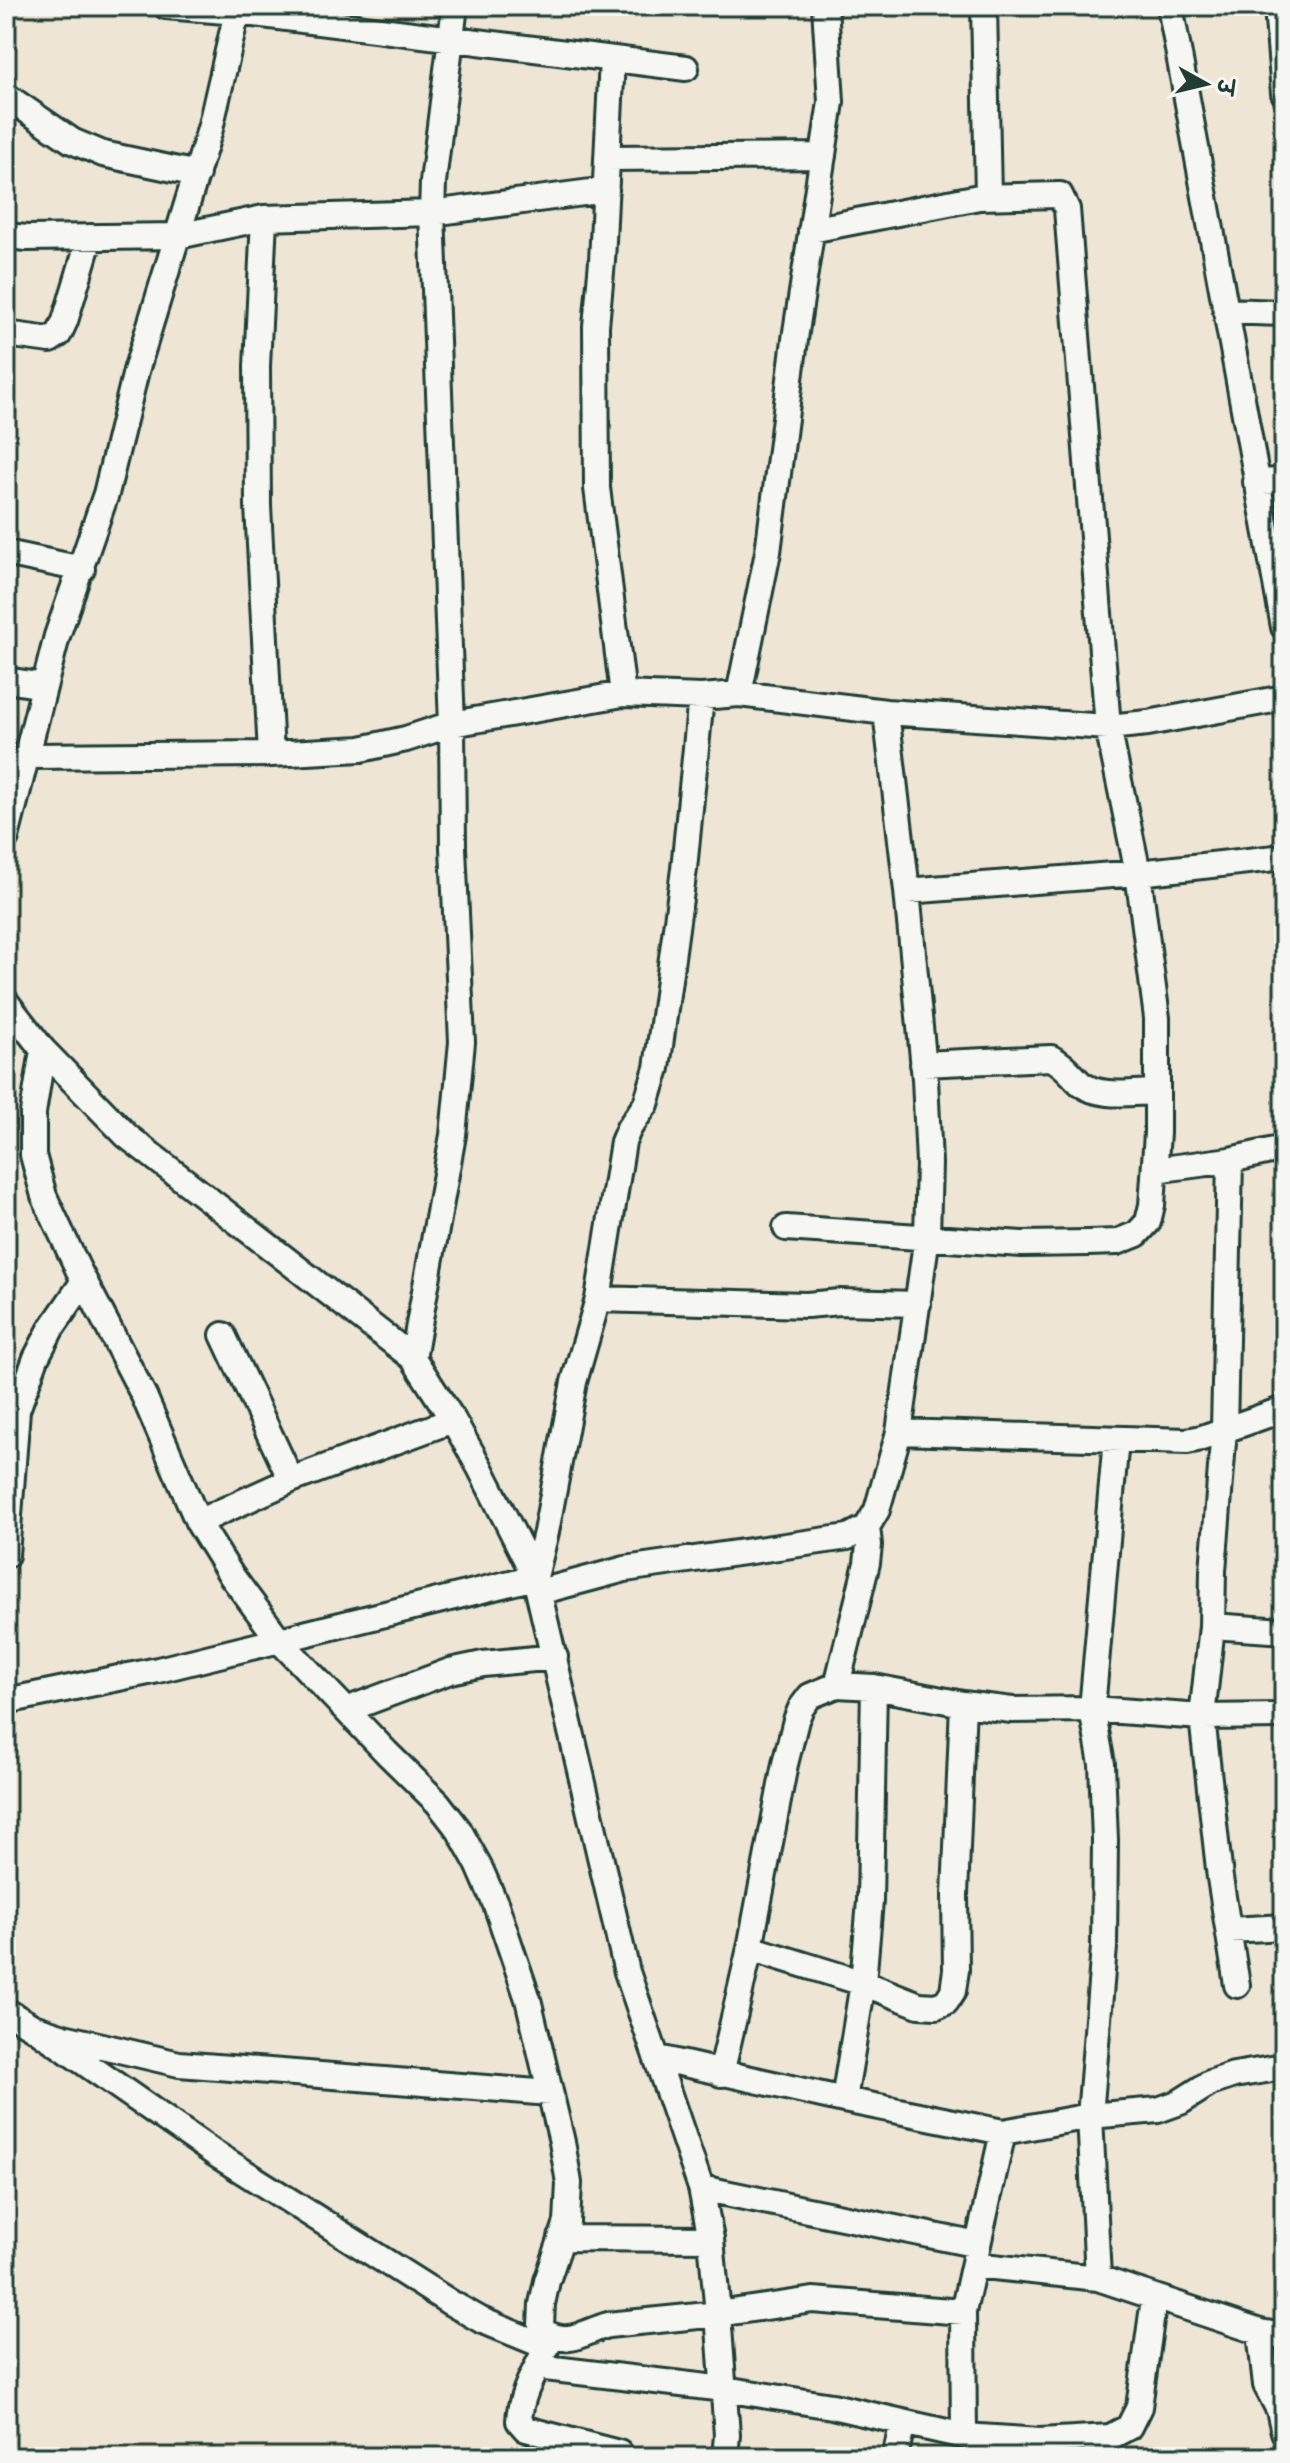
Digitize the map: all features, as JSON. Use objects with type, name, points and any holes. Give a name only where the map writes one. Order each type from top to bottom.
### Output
[{"type":"street","points":[[166,6],[298,13],[450,40],[686,68]]},
{"type":"street","points":[[413,1358],[453,1135],[462,1042],[432,213],[455,6]]},
{"type":"street","points":[[739,694],[768,552],[831,102],[825,6]]},
{"type":"street","points":[[984,6],[988,196]]},
{"type":"street","points":[[1170,6],[1284,627]]},
{"type":"street","points":[[1280,6],[1278,20],[1284,93]]},
{"type":"street","points":[[6,837],[57,636],[106,494],[136,371],[210,129],[224,10]]},
{"type":"street","points":[[612,59],[596,326],[597,488],[623,694]]},
{"type":"street","points":[[6,96],[72,141],[103,154],[197,174]]},
{"type":"street","points":[[608,158],[823,156]]},
{"type":"street","points":[[6,236],[178,236],[264,218],[432,213],[606,190]]},
{"type":"street","points":[[786,1228],[1022,1244],[1117,1242],[1137,1234],[1148,1222],[1155,1170],[1157,1092],[1157,1018],[1138,873],[1108,727],[1067,209],[1060,195],[988,196],[811,230]]},
{"type":"street","points":[[264,218],[257,366],[258,506],[271,754]]},
{"type":"street","points":[[6,334],[50,340],[59,334],[90,237]]},
{"type":"street","points":[[1226,311],[1284,313]]},
{"type":"street","points":[[1256,482],[1284,481]]},
{"type":"street","points":[[6,553],[82,569]]},
{"type":"street","points":[[6,680],[44,686]]},
{"type":"street","points":[[28,756],[271,754],[361,749],[452,724],[623,694],[701,697],[739,694],[886,712],[1108,727],[1148,723],[1284,698]]},
{"type":"street","points":[[537,1585],[574,1382],[598,1299],[623,1142],[646,1104],[657,1068],[684,869],[701,697]]},
{"type":"street","points":[[837,1685],[867,1563],[867,1527],[877,1510],[899,1432],[927,1236],[929,1163],[923,1064],[886,712]]},
{"type":"street","points":[[907,891],[1138,873],[1284,857]]},
{"type":"street","points":[[6,1002],[43,1050],[127,1136],[413,1358],[453,1420],[537,1585],[627,1972],[701,2188],[711,2239],[718,2314],[727,2435],[725,2457]]},
{"type":"street","points":[[43,1050],[33,1113],[33,1155],[44,1196],[144,1396],[198,1522],[231,1575],[280,1641],[438,1803],[459,1830],[496,1905],[528,1999],[569,2183],[567,2222],[542,2304],[545,2350],[520,2410],[519,2421],[526,2429],[619,2453]]},
{"type":"street","points":[[923,1064],[1051,1058],[1063,1063],[1090,1089],[1100,1093],[1157,1092]]},
{"type":"street","points":[[1155,1170],[1230,1160],[1284,1148]]},
{"type":"street","points":[[1230,1160],[1224,1429],[1212,1626],[1202,1717],[1218,1864],[1237,1985]]},
{"type":"street","points":[[6,1555],[17,1410],[36,1358],[51,1329],[84,1281]]},
{"type":"street","points":[[598,1299],[807,1305],[840,1302],[918,1304]]},
{"type":"street","points":[[223,1335],[291,1480]]},
{"type":"street","points":[[899,1432],[1187,1441],[1284,1409]]},
{"type":"street","points":[[198,1522],[291,1480],[453,1420]]},
{"type":"street","points":[[1098,2278],[1090,2116],[1104,1947],[1105,1840],[1102,1764],[1092,1709],[1116,1439]]},
{"type":"street","points":[[6,1701],[537,1585],[848,1537],[867,1527]]},
{"type":"street","points":[[1212,1626],[1284,1631]]},
{"type":"street","points":[[346,1710],[450,1671],[483,1664],[555,1657]]},
{"type":"street","points":[[721,2074],[750,1948],[785,1764],[796,1720],[810,1696],[837,1685],[874,1687],[1012,1710],[1092,1709],[1202,1717],[1284,1716]]},
{"type":"street","points":[[844,2100],[863,1983],[870,1901],[874,1687]]},
{"type":"street","points":[[750,1948],[863,1983],[919,2005],[936,2006],[946,2002],[953,1991],[956,1970],[956,1834],[963,1704]]},
{"type":"street","points":[[1229,1930],[1284,1927]]},
{"type":"street","points":[[6,2011],[214,2153],[451,2303],[545,2350],[724,2389],[832,2406],[964,2436],[1053,2449],[1110,2437],[1129,2427],[1139,2407],[1154,2299]]},
{"type":"street","points":[[33,2027],[179,2064],[550,2093]]},
{"type":"street","points":[[658,2058],[721,2074],[1003,2132],[1090,2116],[1158,2110],[1180,2102],[1210,2083],[1234,2075],[1284,2067]]},
{"type":"street","points":[[964,2436],[963,2312],[1003,2132]]},
{"type":"street","points":[[701,2188],[976,2255],[1098,2278],[1154,2299],[1272,2334],[1266,2385],[1279,2410],[1284,2432]]},
{"type":"street","points":[[561,2238],[711,2239]]},
{"type":"street","points":[[545,2350],[608,2325],[813,2300],[963,2312]]},
{"type":"street","points":[[895,2457],[903,2422]]}]
